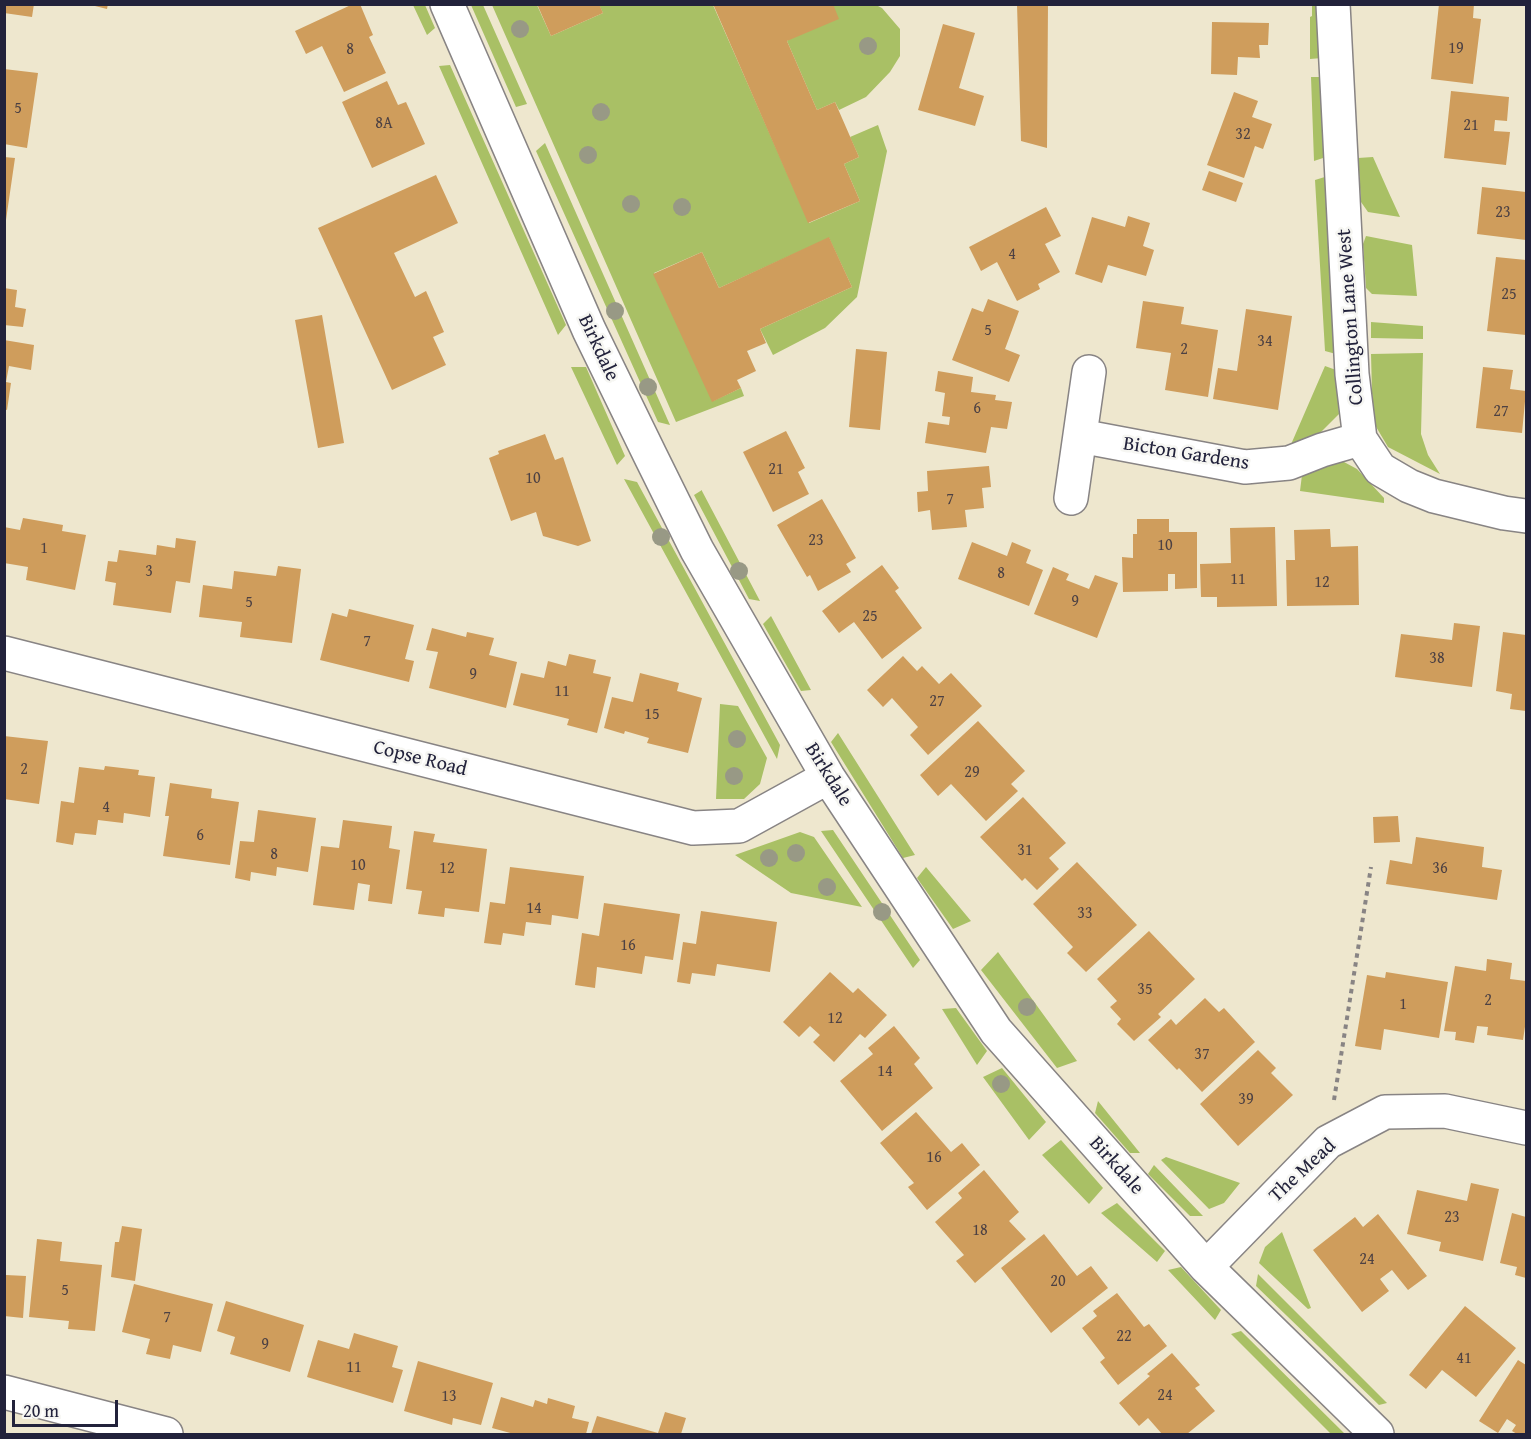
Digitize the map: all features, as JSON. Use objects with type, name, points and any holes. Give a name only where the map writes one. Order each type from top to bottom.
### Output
[{"type":"street","name":"Birkdale","points":[[447,4],[589,330],[697,550],[828,777],[996,1031],[1206,1267],[1377,1434]]},
{"type":"street","name":"Collington Lane West","points":[[1333,4],[1352,374],[1360,439],[1380,469],[1409,486],[1434,496],[1504,513],[1527,516]]},
{"type":"street","points":[[1071,498],[1089,372]]},
{"type":"street","name":"Bicton Gardens","points":[[1080,436],[1245,467],[1289,463],[1360,439]]},
{"type":"street","name":"Copse Road","points":[[4,653],[693,828],[739,826],[828,777]]},
{"type":"street","name":"The Mead","points":[[1206,1267],[1328,1142],[1385,1112],[1444,1111],[1527,1128]]},
{"type":"street","points":[[4,1392],[166,1434]]},
{"type":"path","points":[[1328,1142],[1371,867]]},
{"type":"green space","points":[[413,5],[425,5],[435,28],[427,35]]},
{"type":"green space","points":[[471,5],[483,5],[527,104],[516,107]]},
{"type":"green space","points":[[492,5],[537,5],[551,36],[603,13],[599,5],[713,5],[809,223],[860,201],[844,164],[859,157],[850,137],[878,125],[887,151],[857,297],[825,328],[773,355],[760,329],[852,287],[829,238],[719,288],[702,252],[654,273],[713,401],[741,388],[744,396],[676,422]]},
{"type":"green space","points":[[833,5],[876,5],[882,8],[900,29],[900,56],[890,72],[866,97],[839,110],[835,102],[817,110],[787,41]]},
{"type":"green space","points":[[1312,5],[1319,5],[1322,58],[1310,59],[1310,17],[1312,16]]},
{"type":"green space","points":[[450,65],[566,325],[558,335],[439,66]]},
{"type":"green space","points":[[1311,77],[1323,77],[1326,157],[1314,161]]},
{"type":"green space","points":[[545,143],[670,425],[658,422],[536,151]]},
{"type":"green space","points":[[1373,157],[1400,217],[1368,212],[1361,202],[1358,158]]},
{"type":"green space","points":[[1328,176],[1336,354],[1325,351],[1315,180]]},
{"type":"green space","points":[[1366,236],[1412,245],[1417,296],[1372,294],[1366,288],[1363,244]]},
{"type":"green space","points":[[1371,322],[1423,326],[1423,339],[1371,338]]},
{"type":"green space","points":[[1423,353],[1421,434],[1428,455],[1440,474],[1388,447],[1375,425],[1371,354]]},
{"type":"green space","points":[[1325,366],[1336,370],[1339,414],[1318,435],[1289,449]]},
{"type":"green space","points":[[571,367],[586,367],[625,456],[617,465]]},
{"type":"green space","points":[[1329,461],[1344,462],[1357,469],[1384,498],[1384,503],[1300,491],[1302,475]]},
{"type":"green space","points":[[624,479],[637,482],[780,745],[777,759]]},
{"type":"green space","points":[[702,490],[760,601],[749,599],[694,495]]},
{"type":"green space","points":[[771,616],[811,690],[801,691],[763,624]]},
{"type":"green space","points":[[720,704],[738,706],[767,758],[760,784],[744,799],[716,799]]},
{"type":"green space","points":[[838,733],[915,855],[903,858],[831,742]]},
{"type":"green space","points":[[833,830],[920,960],[913,968],[821,831]]},
{"type":"green space","points":[[800,832],[814,837],[862,907],[791,893],[735,855]]},
{"type":"green space","points":[[926,867],[971,921],[953,929],[917,878]]},
{"type":"green space","points":[[998,952],[1077,1061],[1057,1068],[981,970]]},
{"type":"green space","points":[[956,1008],[987,1051],[977,1065],[942,1009]]},
{"type":"green space","points":[[1002,1068],[1046,1122],[1029,1140],[983,1077]]},
{"type":"green space","points":[[1098,1101],[1140,1153],[1130,1153],[1095,1113]]},
{"type":"green space","points":[[1061,1140],[1103,1188],[1089,1204],[1042,1155]]},
{"type":"green space","points":[[1166,1157],[1240,1183],[1224,1203],[1209,1209],[1161,1160]]},
{"type":"green space","points":[[1154,1165],[1203,1216],[1190,1216],[1148,1174]]},
{"type":"green space","points":[[1117,1203],[1165,1251],[1157,1262],[1101,1213]]},
{"type":"green space","points":[[1282,1232],[1311,1308],[1308,1309],[1259,1263],[1265,1247]]},
{"type":"green space","points":[[1181,1267],[1221,1310],[1215,1320],[1168,1270]]},
{"type":"green space","points":[[1258,1274],[1387,1403],[1379,1405],[1256,1286]]},
{"type":"green space","points":[[1241,1331],[1345,1434],[1331,1434],[1231,1334]]},
{"type":"building","points":[[4,4],[34,4],[32,17],[4,13]]},
{"type":"building","points":[[87,4],[108,4],[107,9]]},
{"type":"building","points":[[353,4],[360,4],[373,35],[369,37],[386,73],[344,92],[322,46],[306,54],[295,31]]},
{"type":"building","points":[[537,4],[599,4],[603,13],[551,36]]},
{"type":"building","points":[[713,4],[833,4],[839,19],[787,41],[817,110],[835,102],[859,157],[844,164],[860,201],[808,223]]},
{"type":"building","points":[[1017,4],[1048,4],[1047,148],[1021,141]]},
{"type":"building","points":[[1439,4],[1474,4],[1473,18],[1481,19],[1473,84],[1431,79]]},
{"type":"building","points":[[1212,22],[1269,23],[1268,45],[1259,45],[1260,58],[1238,57],[1237,75],[1211,74]]},
{"type":"building","points":[[943,24],[975,33],[959,88],[984,96],[975,126],[918,110]]},
{"type":"building","points":[[4,69],[38,73],[27,148],[4,144]]},
{"type":"building","points":[[387,81],[398,105],[406,102],[425,144],[372,168],[342,102]]},
{"type":"building","points":[[1451,91],[1509,97],[1507,121],[1495,120],[1494,131],[1510,132],[1506,165],[1444,158]]},
{"type":"building","points":[[1234,92],[1258,101],[1252,117],[1272,124],[1263,149],[1255,146],[1244,178],[1207,165]]},
{"type":"building","points":[[4,157],[15,158],[6,220],[4,220]]},
{"type":"building","points":[[1209,171],[1243,183],[1236,202],[1202,190]]},
{"type":"building","points":[[436,175],[458,223],[394,253],[415,297],[426,291],[444,332],[433,337],[446,365],[392,390],[318,228]]},
{"type":"building","points":[[1482,187],[1526,192],[1526,240],[1477,234]]},
{"type":"building","points":[[1046,207],[1061,236],[1045,244],[1060,272],[1038,284],[1040,289],[1017,301],[997,262],[981,271],[969,247]]},
{"type":"building","points":[[1128,216],[1150,223],[1143,246],[1154,250],[1146,276],[1108,265],[1102,283],[1075,274],[1092,217],[1125,227]]},
{"type":"building","points":[[829,237],[852,287],[760,329],[766,343],[747,351],[756,371],[737,380],[741,388],[712,402],[653,274],[702,252],[719,288]]},
{"type":"building","points":[[1496,257],[1526,260],[1526,335],[1487,331]]},
{"type":"building","points":[[4,288],[17,290],[15,307],[26,309],[23,327],[4,325]]},
{"type":"building","points":[[988,299],[1019,311],[1005,349],[1020,355],[1009,382],[952,360],[972,308],[983,312]]},
{"type":"building","points":[[1143,301],[1184,307],[1181,324],[1218,330],[1208,397],[1165,390],[1171,353],[1136,348]]},
{"type":"building","points":[[1246,309],[1292,316],[1278,410],[1213,399],[1218,368],[1237,371]]},
{"type":"building","points":[[322,315],[344,443],[318,448],[295,320]]},
{"type":"building","points":[[4,340],[34,345],[31,370],[9,366],[6,382],[11,383],[7,410],[4,409]]},
{"type":"building","points":[[856,349],[887,352],[880,430],[849,427]]},
{"type":"building","points":[[1483,367],[1513,370],[1510,389],[1526,391],[1522,433],[1476,428]]},
{"type":"building","points":[[938,371],[973,377],[971,392],[996,395],[995,400],[1012,402],[1007,429],[991,427],[986,453],[925,443],[928,422],[949,425],[950,417],[942,416],[945,393],[935,391]]},
{"type":"building","points":[[786,431],[805,468],[798,472],[809,494],[773,512],[743,452]]},
{"type":"building","points":[[545,434],[555,460],[563,457],[591,541],[578,546],[543,536],[536,512],[511,521],[489,458],[499,454],[498,451]]},
{"type":"building","points":[[989,466],[991,487],[982,488],[984,508],[965,510],[967,527],[932,530],[930,510],[918,512],[917,492],[928,491],[927,471]]},
{"type":"building","points":[[822,499],[856,558],[846,564],[851,572],[818,591],[810,575],[807,577],[777,525]]},
{"type":"building","points":[[23,518],[63,525],[62,531],[86,535],[75,590],[26,580],[28,567],[4,563],[4,527],[20,530]]},
{"type":"building","points":[[1137,519],[1169,519],[1169,532],[1197,532],[1197,588],[1175,589],[1175,574],[1168,574],[1168,591],[1123,592],[1122,557],[1133,558],[1133,534],[1137,534]]},
{"type":"building","points":[[1275,527],[1277,606],[1217,607],[1217,597],[1201,597],[1200,564],[1231,563],[1230,528]]},
{"type":"building","points":[[1330,529],[1331,547],[1358,546],[1359,605],[1287,606],[1286,560],[1295,560],[1294,530]]},
{"type":"building","points":[[176,538],[196,541],[190,583],[176,581],[171,613],[113,605],[116,583],[105,581],[108,561],[117,562],[119,550],[156,555],[157,545],[175,548]]},
{"type":"building","points":[[972,542],[1007,556],[1012,542],[1031,550],[1026,563],[1043,570],[1029,606],[958,579]]},
{"type":"building","points":[[882,565],[899,588],[895,591],[922,628],[882,659],[854,622],[839,633],[822,611]]},
{"type":"building","points":[[278,566],[301,569],[292,643],[240,637],[242,622],[199,617],[203,585],[232,589],[234,571],[276,576]]},
{"type":"building","points":[[1053,567],[1069,574],[1066,580],[1089,589],[1095,575],[1118,583],[1097,638],[1034,614]]},
{"type":"building","points":[[349,609],[414,625],[405,659],[414,661],[409,682],[320,660],[332,613],[347,617]]},
{"type":"building","points":[[1454,623],[1480,626],[1472,687],[1395,677],[1401,634],[1452,640]]},
{"type":"building","points":[[432,628],[466,637],[467,632],[494,638],[489,655],[517,662],[506,708],[429,688],[438,652],[426,650]]},
{"type":"building","points":[[1503,632],[1526,635],[1526,711],[1510,709],[1512,694],[1496,691]]},
{"type":"building","points":[[569,654],[596,660],[593,673],[611,677],[597,733],[567,725],[569,719],[513,705],[521,673],[544,678],[548,661],[566,666]]},
{"type":"building","points":[[903,656],[917,671],[922,666],[939,684],[951,673],[982,706],[928,755],[910,735],[918,727],[892,698],[883,707],[867,690]]},
{"type":"building","points":[[640,673],[679,683],[677,691],[702,698],[688,753],[647,743],[649,738],[604,728],[612,697],[633,702]]},
{"type":"building","points":[[978,721],[1025,771],[1011,784],[1018,791],[986,821],[951,784],[938,796],[920,775]]},
{"type":"building","points":[[4,736],[48,741],[39,804],[4,799]]},
{"type":"building","points":[[105,766],[139,770],[138,775],[155,777],[150,817],[124,813],[123,823],[98,820],[96,835],[75,833],[73,845],[56,842],[61,801],[74,803],[79,767],[104,770]]},
{"type":"building","points":[[170,783],[212,789],[211,798],[239,802],[230,865],[163,856],[169,816],[165,816]]},
{"type":"building","points":[[1023,797],[1066,843],[1049,858],[1059,869],[1037,890],[1025,878],[1022,881],[980,837]]},
{"type":"building","points":[[258,810],[316,818],[308,872],[277,867],[276,876],[251,872],[250,881],[235,878],[240,841],[254,842]]},
{"type":"building","points":[[1398,816],[1400,842],[1374,843],[1373,817]]},
{"type":"building","points":[[343,820],[392,826],[389,848],[400,850],[392,904],[368,901],[370,885],[358,883],[354,910],[313,905],[321,846],[339,848]]},
{"type":"building","points":[[414,831],[435,834],[433,842],[487,849],[479,912],[445,908],[444,917],[418,914],[422,891],[406,889]]},
{"type":"building","points":[[1416,837],[1484,847],[1482,867],[1502,870],[1497,900],[1386,884],[1390,860],[1412,864]]},
{"type":"building","points":[[1077,862],[1137,925],[1086,972],[1067,953],[1073,947],[1033,904]]},
{"type":"building","points":[[510,867],[584,876],[578,919],[552,915],[551,925],[526,922],[524,936],[503,933],[501,945],[484,943],[490,902],[505,904]]},
{"type":"building","points":[[604,903],[680,914],[673,960],[645,956],[642,974],[597,967],[595,988],[575,985],[582,933],[599,936]]},
{"type":"building","points":[[701,911],[777,922],[770,972],[717,964],[715,976],[692,973],[690,984],[677,982],[683,942],[696,944]]},
{"type":"building","points":[[1149,931],[1195,979],[1158,1014],[1161,1017],[1134,1041],[1117,1024],[1121,1019],[1110,1007],[1117,1001],[1097,979]]},
{"type":"building","points":[[1487,959],[1512,963],[1510,979],[1526,981],[1526,1020],[1523,1040],[1487,1035],[1488,1027],[1477,1026],[1474,1043],[1455,1040],[1456,1032],[1444,1031],[1455,966],[1486,971]]},
{"type":"building","points":[[830,972],[853,993],[858,988],[887,1015],[865,1038],[860,1034],[834,1062],[813,1042],[820,1035],[810,1026],[799,1037],[783,1022]]},
{"type":"building","points":[[1386,972],[1448,982],[1439,1038],[1384,1029],[1381,1050],[1355,1046],[1367,975],[1385,978]]},
{"type":"building","points":[[1205,998],[1219,1012],[1224,1008],[1255,1042],[1202,1092],[1148,1040],[1171,1019],[1176,1025]]},
{"type":"building","points":[[894,1026],[920,1058],[914,1064],[933,1088],[882,1131],[840,1081],[873,1054],[868,1048]]},
{"type":"building","points":[[1258,1050],[1276,1068],[1271,1073],[1293,1095],[1238,1146],[1200,1104]]},
{"type":"building","points":[[916,1112],[951,1152],[962,1143],[980,1165],[927,1210],[908,1187],[914,1183],[880,1143]]},
{"type":"building","points":[[984,1170],[1019,1212],[1009,1221],[1026,1239],[975,1283],[956,1261],[964,1255],[935,1222],[962,1198],[958,1193]]},
{"type":"building","points":[[1471,1183],[1499,1189],[1483,1261],[1439,1251],[1441,1242],[1407,1234],[1417,1190],[1467,1201]]},
{"type":"building","points":[[1512,1213],[1526,1217],[1526,1278],[1515,1275],[1517,1267],[1500,1263]]},
{"type":"building","points":[[1378,1214],[1427,1276],[1408,1290],[1392,1270],[1380,1279],[1389,1291],[1362,1312],[1313,1250],[1355,1217],[1363,1227]]},
{"type":"building","points":[[122,1226],[142,1229],[135,1281],[111,1277],[115,1242],[119,1242]]},
{"type":"building","points":[[1044,1234],[1077,1276],[1091,1266],[1108,1288],[1051,1333],[1001,1268]]},
{"type":"building","points":[[37,1239],[62,1242],[60,1261],[102,1265],[95,1331],[68,1329],[69,1321],[29,1317]]},
{"type":"building","points":[[6,1275],[26,1276],[23,1318],[4,1316]]},
{"type":"building","points":[[134,1284],[213,1304],[201,1352],[173,1345],[170,1359],[146,1354],[150,1339],[122,1332]]},
{"type":"building","points":[[1117,1293],[1144,1327],[1149,1324],[1167,1346],[1118,1385],[1100,1362],[1105,1358],[1082,1328],[1097,1316],[1093,1311]]},
{"type":"building","points":[[226,1301],[304,1325],[290,1372],[230,1354],[235,1337],[217,1331]]},
{"type":"building","points":[[1465,1306],[1516,1348],[1476,1397],[1442,1370],[1426,1389],[1409,1375]]},
{"type":"building","points":[[354,1333],[398,1346],[392,1367],[403,1370],[393,1403],[307,1377],[318,1340],[349,1349]]},
{"type":"building","points":[[1172,1353],[1200,1385],[1195,1388],[1215,1411],[1187,1434],[1162,1434],[1148,1418],[1139,1426],[1119,1403],[1150,1376],[1147,1374]]},
{"type":"building","points":[[1518,1360],[1526,1365],[1526,1434],[1517,1434],[1512,1431],[1516,1425],[1507,1419],[1498,1433],[1479,1421]]},
{"type":"building","points":[[418,1361],[493,1383],[481,1425],[453,1418],[452,1425],[404,1411]]},
{"type":"building","points":[[501,1397],[533,1407],[535,1400],[547,1404],[548,1398],[575,1406],[572,1418],[589,1422],[586,1434],[514,1434],[492,1428]]},
{"type":"building","points":[[665,1412],[686,1418],[681,1434],[591,1434],[597,1416],[658,1433]]}]
